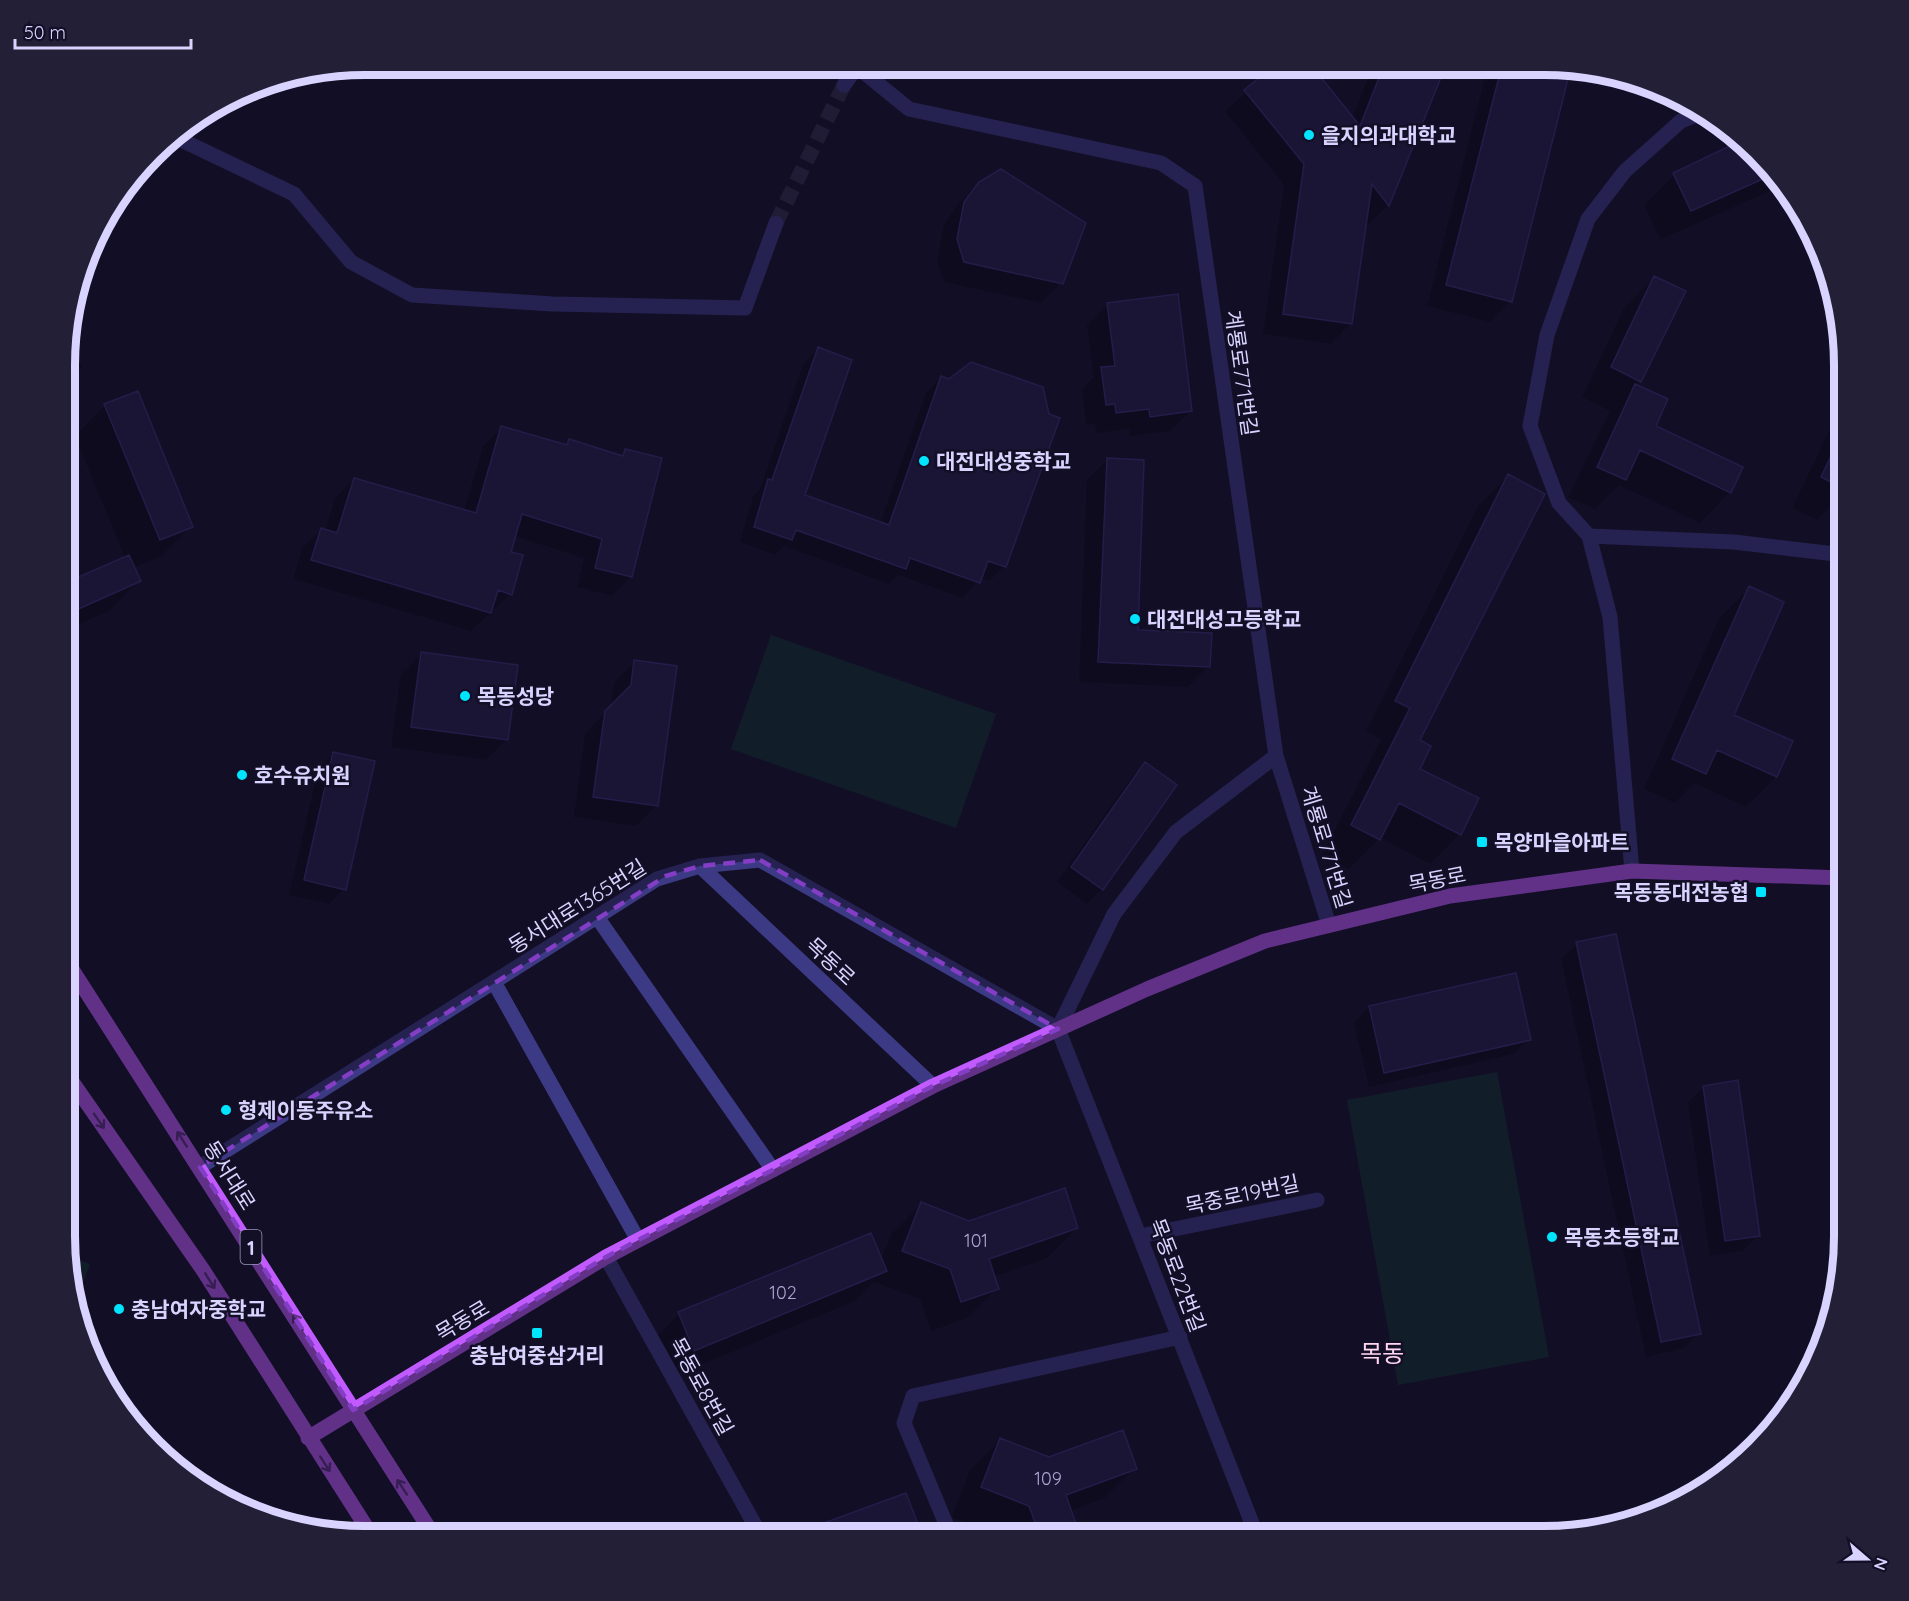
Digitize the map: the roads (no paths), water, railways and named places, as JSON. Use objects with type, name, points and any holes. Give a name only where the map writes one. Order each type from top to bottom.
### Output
[{"type":"main road","name":"목동로","points":[[308,1438],[606,1257],[933,1086],[1058,1029],[1265,941],[1450,896],[1632,872],[1834,878]]},
{"type":"main road","name":"동서대로","points":[[75,974],[428,1526]]},
{"type":"main road","points":[[75,1086],[203,1270],[365,1526]]},
{"type":"street","points":[[843,86],[850,75]]},
{"type":"street","name":"계룡로771번길","points":[[866,75],[909,109],[1161,163],[1196,186],[1276,756],[1329,925]]},
{"type":"street","points":[[1632,872],[1610,617],[1589,536],[1559,503],[1530,426],[1547,335],[1588,219],[1625,171],[1681,121],[1693,116]]},
{"type":"street","points":[[182,140],[294,194],[351,262],[411,295],[554,304],[745,308],[776,223]]},
{"type":"street","points":[[1589,536],[1734,542],[1834,554]]},
{"type":"street","points":[[1058,1029],[1114,914],[1176,832],[1276,756]]},
{"type":"street","name":"동서대로1365번길","points":[[200,1167],[657,879],[700,866],[760,860],[1058,1029]]},
{"type":"street","name":"목동로","points":[[700,866],[933,1086]]},
{"type":"street","points":[[597,917],[773,1170]]},
{"type":"street","points":[[494,982],[638,1240]]},
{"type":"street","name":"목동로22번길","points":[[1058,1029],[1253,1526]]},
{"type":"street","name":"목중로19번길","points":[[1140,1236],[1317,1200]]},
{"type":"street","name":"목동로8번길","points":[[606,1257],[755,1526]]},
{"type":"street","points":[[947,1526],[904,1423],[913,1396],[1180,1337]]},
{"type":"tunnel","points":[[776,223],[844,85]]},
{"type":"place","name":"을지의과대학교","points":[[1309,135]]},
{"type":"place","name":"대전대성중학교","points":[[924,461]]},
{"type":"place","name":"대전대성고등학교","points":[[1135,619]]},
{"type":"place","name":"목동성당","points":[[465,696]]},
{"type":"place","name":"호수유치원","points":[[242,775]]},
{"type":"place","name":"목양마을아파트","points":[[1482,842]]},
{"type":"place","name":"목동동대전농협","points":[[1761,892]]},
{"type":"place","name":"형제이동주유소","points":[[226,1110]]},
{"type":"place","name":"목동초등학교","points":[[1552,1237]]},
{"type":"place","name":"충남여자중학교","points":[[119,1309]]},
{"type":"place","name":"충남여중삼거리","points":[[537,1333]]},
{"type":"district","name":"목동","points":[[1382,1353]]}]
